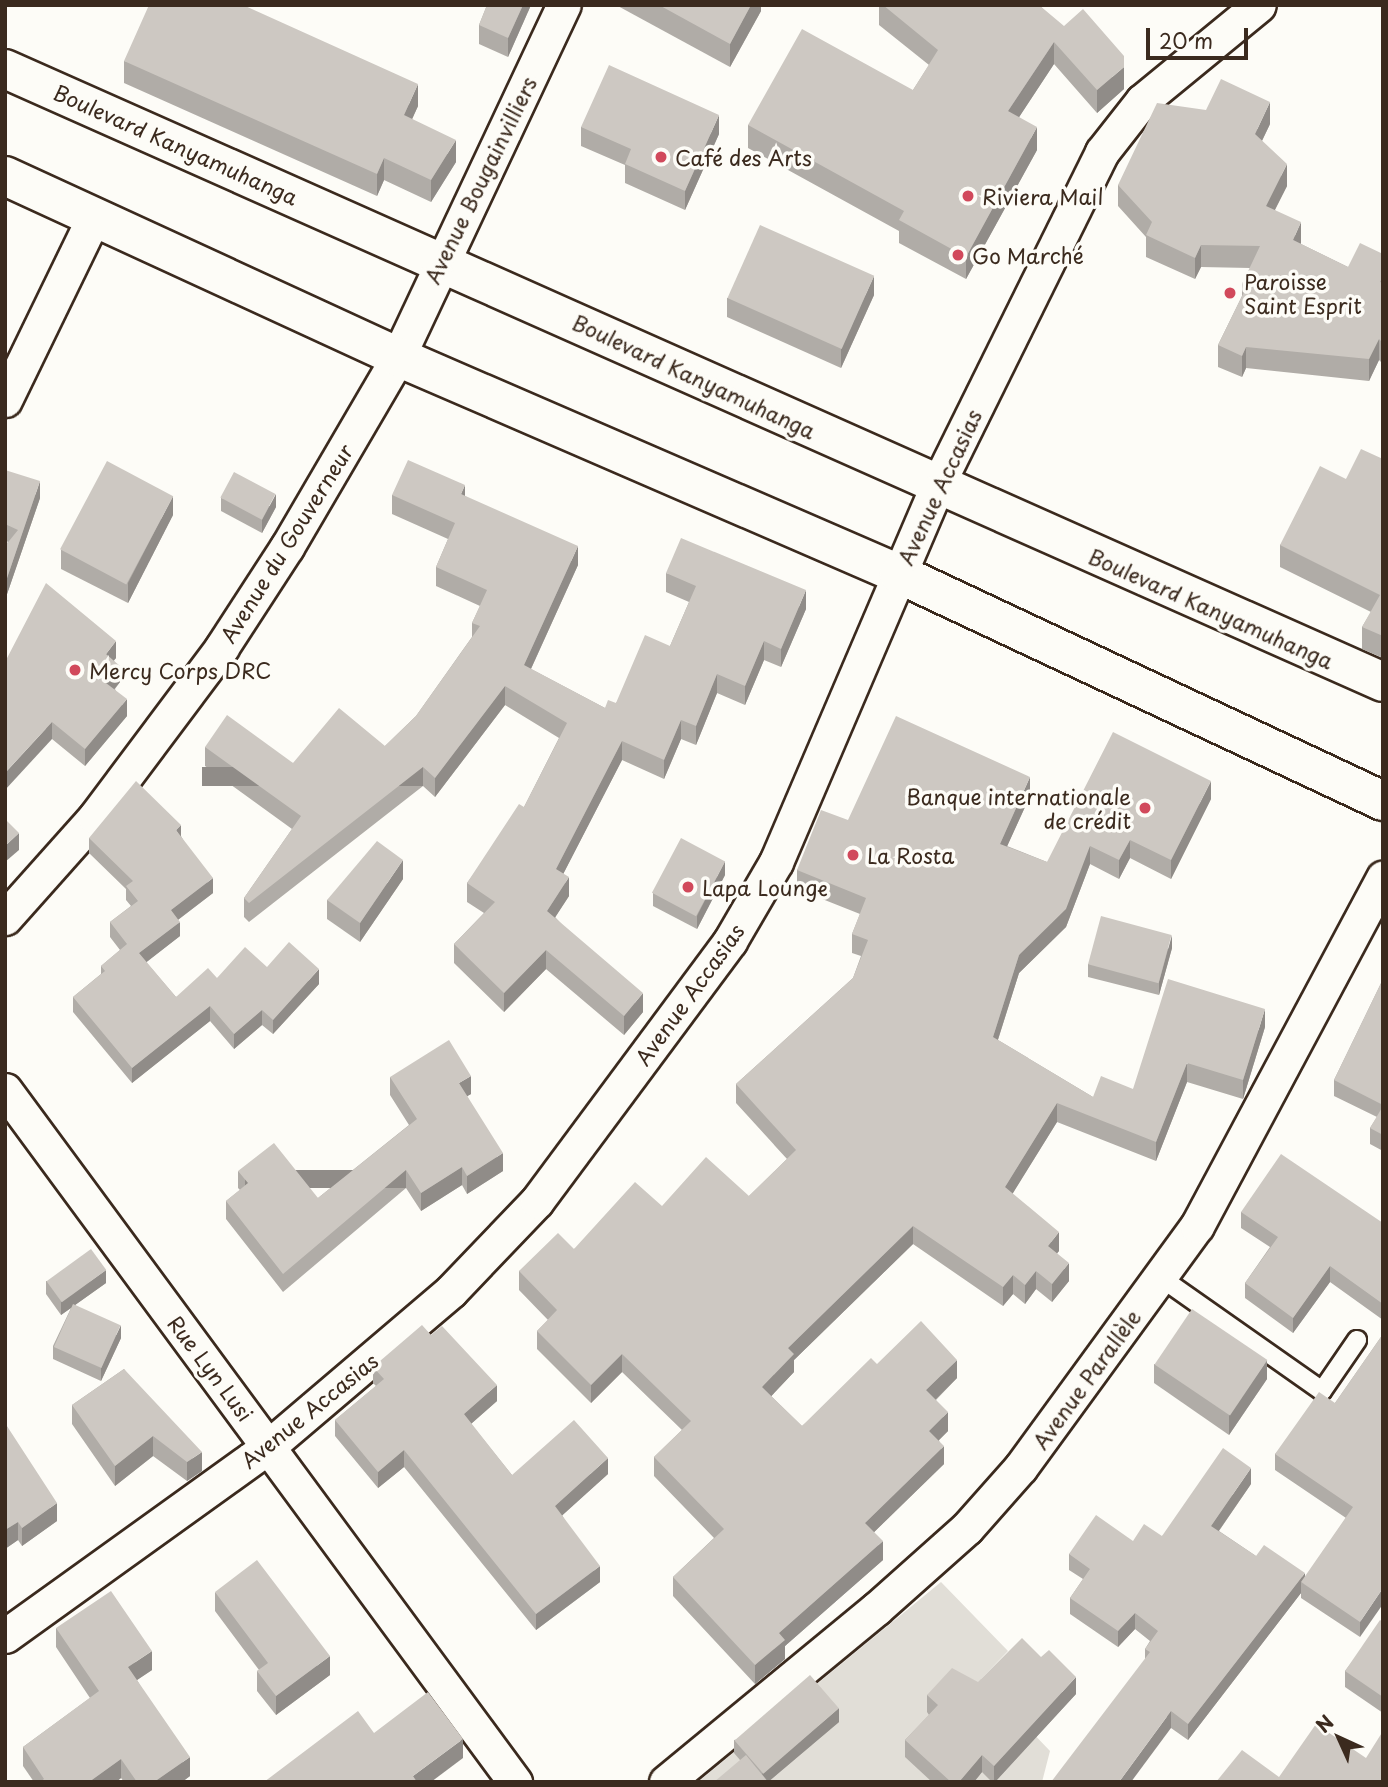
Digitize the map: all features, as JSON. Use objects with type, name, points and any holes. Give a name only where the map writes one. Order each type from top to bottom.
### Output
[{"type":"main road","name":"Boulevard Kanyamuhanga","points":[[5,69],[440,260],[936,488],[1383,682]]},
{"type":"main road","points":[[5,176],[398,357],[899,574],[1383,801]]},
{"type":"street","name":"Avenue Bougainvilliers","points":[[398,357],[440,260],[564,5]]},
{"type":"street","name":"Avenue Accasias","points":[[5,1636],[269,1446],[496,1247],[730,941],[776,862],[936,488],[1102,152],[1142,101],[1259,5]]},
{"type":"street","points":[[5,400],[94,217]]},
{"type":"street","name":"Avenue du Gouverneur","points":[[5,918],[95,817],[222,647],[398,357]]},
{"type":"street","name":"Avenue Parallèle","points":[[666,1782],[967,1528],[1021,1467],[1160,1277],[1254,1129],[1383,878]]},
{"type":"street","name":"Rue Lyn Lusi","points":[[5,1090],[514,1782]]},
{"type":"lane","points":[[1160,1277],[1322,1391],[1357,1340]]},
{"type":"shaded area","points":[[941,1582],[1008,1651],[981,1679],[1050,1751],[1042,1782],[698,1782]]},
{"type":"building","points":[[149,5],[243,5],[418,84],[404,115],[456,140],[431,180],[384,158],[377,174],[124,61]]},
{"type":"building","points":[[487,5],[523,5],[508,38],[479,25]]},
{"type":"building","points":[[659,5],[751,5],[730,44]]},
{"type":"building","points":[[883,5],[1039,5],[1064,26],[1083,9],[1124,56],[1124,67],[1097,90],[1054,42],[1008,111],[1037,127],[966,257],[899,220],[904,211],[748,125],[802,29],[913,90],[938,50]]},
{"type":"building","points":[[609,65],[719,115],[685,191],[625,164],[631,149],[581,127]]},
{"type":"building","points":[[1221,79],[1270,102],[1255,134],[1287,164],[1266,206],[1301,222],[1293,240],[1348,267],[1360,243],[1383,254],[1383,276],[1380,282],[1383,283],[1383,343],[1379,339],[1369,359],[1246,347],[1242,356],[1218,345],[1247,286],[1242,284],[1260,246],[1201,245],[1195,258],[1146,235],[1152,222],[1118,185],[1157,103],[1206,110]]},
{"type":"building","points":[[760,225],[874,276],[842,349],[727,298]]},
{"type":"building","points":[[1361,449],[1383,459],[1383,636],[1362,627],[1380,595],[1280,545],[1320,466],[1346,479]]},
{"type":"building","points":[[408,460],[465,485],[461,494],[578,546],[524,665],[605,708],[608,700],[616,703],[645,635],[670,646],[696,586],[666,573],[681,538],[806,590],[781,649],[764,641],[745,686],[717,674],[696,726],[681,720],[664,760],[622,741],[556,869],[569,877],[547,911],[643,993],[624,1016],[546,950],[504,993],[454,944],[495,902],[467,883],[519,804],[524,807],[567,723],[505,686],[435,778],[423,767],[249,903],[244,898],[301,816],[205,747],[227,715],[293,763],[339,708],[385,746],[416,716],[480,626],[472,623],[487,590],[436,567],[455,523],[392,495]]},
{"type":"building","points":[[107,461],[173,496],[126,585],[60,549]]},
{"type":"building","points":[[5,470],[40,481],[5,584],[5,546],[18,530],[5,524]]},
{"type":"building","points":[[234,472],[275,494],[262,520],[220,498]]},
{"type":"building","points":[[46,583],[116,641],[106,654],[120,666],[106,683],[127,699],[85,749],[52,722],[5,773],[5,662]]},
{"type":"building","points":[[896,716],[1030,777],[1000,844],[1047,862],[1113,732],[1211,781],[1171,860],[1130,840],[1119,860],[1090,846],[1066,909],[1019,955],[993,1037],[1093,1097],[1101,1076],[1133,1089],[1168,979],[1265,1009],[1243,1080],[1187,1063],[1156,1142],[1057,1103],[1005,1187],[1059,1232],[1048,1246],[1069,1263],[1052,1284],[1036,1271],[1025,1285],[1013,1275],[1003,1287],[913,1226],[788,1348],[794,1354],[762,1387],[802,1426],[871,1358],[877,1364],[921,1321],[957,1360],[926,1390],[948,1412],[929,1431],[944,1446],[865,1523],[883,1541],[779,1633],[785,1640],[755,1665],[673,1577],[724,1529],[654,1457],[691,1421],[622,1354],[591,1385],[537,1331],[557,1310],[519,1271],[558,1233],[574,1249],[635,1182],[662,1206],[706,1157],[749,1196],[796,1150],[736,1084],[853,978],[868,940],[852,934],[866,898],[797,870],[821,810],[848,820]]},
{"type":"building","points":[[136,781],[181,825],[176,830],[213,878],[171,910],[180,922],[139,953],[176,997],[208,968],[217,978],[245,947],[267,967],[289,942],[319,969],[273,1020],[262,1010],[234,1034],[210,1006],[132,1068],[73,997],[105,971],[101,966],[127,944],[110,922],[138,901],[126,886],[133,881],[89,838]]},
{"type":"building","points":[[5,819],[19,833],[5,846]]},
{"type":"building","points":[[681,838],[725,861],[696,916],[652,893]]},
{"type":"building","points":[[377,841],[403,860],[360,923],[327,900]]},
{"type":"building","points":[[1101,916],[1172,935],[1159,983],[1088,964]]},
{"type":"building","points":[[1383,979],[1383,1105],[1334,1080]]},
{"type":"building","points":[[449,1040],[471,1076],[459,1083],[503,1153],[467,1176],[462,1167],[421,1193],[406,1170],[283,1274],[226,1201],[248,1183],[238,1171],[274,1143],[318,1198],[417,1119],[390,1077]]},
{"type":"building","points":[[1383,1106],[1383,1135],[1370,1128]]},
{"type":"building","points":[[1281,1154],[1383,1223],[1383,1304],[1330,1266],[1293,1318],[1245,1283],[1278,1237],[1241,1212]]},
{"type":"building","points":[[91,1249],[106,1270],[62,1302],[47,1281]]},
{"type":"building","points":[[73,1304],[121,1325],[101,1368],[54,1347]]},
{"type":"building","points":[[1192,1309],[1267,1360],[1230,1415],[1155,1365]]},
{"type":"building","points":[[422,1325],[431,1335],[442,1326],[497,1385],[464,1414],[512,1475],[574,1420],[608,1458],[555,1506],[600,1566],[536,1614],[404,1450],[378,1472],[335,1420],[384,1379],[373,1367]]},
{"type":"building","points":[[1383,1334],[1383,1588],[1360,1622],[1301,1582],[1353,1507],[1275,1454],[1319,1392],[1335,1403]]},
{"type":"building","points":[[124,1369],[202,1452],[187,1462],[153,1436],[115,1466],[72,1405]]},
{"type":"building","points":[[5,1423],[57,1503],[22,1528],[18,1522],[5,1530]]},
{"type":"building","points":[[1223,1448],[1251,1468],[1211,1526],[1256,1556],[1264,1545],[1305,1573],[1188,1724],[1171,1711],[1119,1782],[1051,1782],[1150,1652],[1145,1649],[1158,1631],[1135,1613],[1118,1631],[1070,1598],[1090,1569],[1069,1554],[1096,1515],[1133,1541],[1144,1524],[1162,1536]]},
{"type":"building","points":[[257,1560],[330,1656],[276,1696],[257,1671],[268,1663],[215,1592]]},
{"type":"building","points":[[111,1591],[152,1651],[128,1667],[190,1757],[154,1782],[137,1782],[121,1759],[89,1782],[40,1782],[44,1779],[23,1747],[99,1691],[56,1628]]},
{"type":"building","points":[[1380,1620],[1383,1622],[1383,1697],[1345,1671]]},
{"type":"building","points":[[1022,1638],[1041,1657],[1049,1650],[1076,1677],[994,1766],[982,1755],[959,1782],[951,1782],[905,1740],[938,1705],[927,1695],[952,1668],[978,1682]]},
{"type":"building","points":[[810,1675],[839,1708],[763,1774],[735,1741]]},
{"type":"building","points":[[428,1692],[463,1739],[413,1776],[417,1782],[264,1782],[358,1711],[374,1733]]},
{"type":"building","points":[[1316,1724],[1366,1758],[1383,1731],[1383,1782],[1216,1782],[1242,1750],[1279,1777]]},
{"type":"building","points":[[746,1755],[768,1782],[714,1782]]},
{"type":"place","name":"Café des Arts","points":[[661,157]]},
{"type":"place","name":"Riviera Mail","points":[[968,196]]},
{"type":"place","name":"Go Marché","points":[[958,255]]},
{"type":"place","name":"Paroisse Saint Esprit","points":[[1230,293]]},
{"type":"place","name":"Mercy Corps DRC","points":[[75,670]]},
{"type":"place","name":"Banque internationale de crédit","points":[[1145,808]]},
{"type":"place","name":"La Rosta","points":[[853,855]]},
{"type":"place","name":"Lapa Lounge","points":[[688,887]]}]
